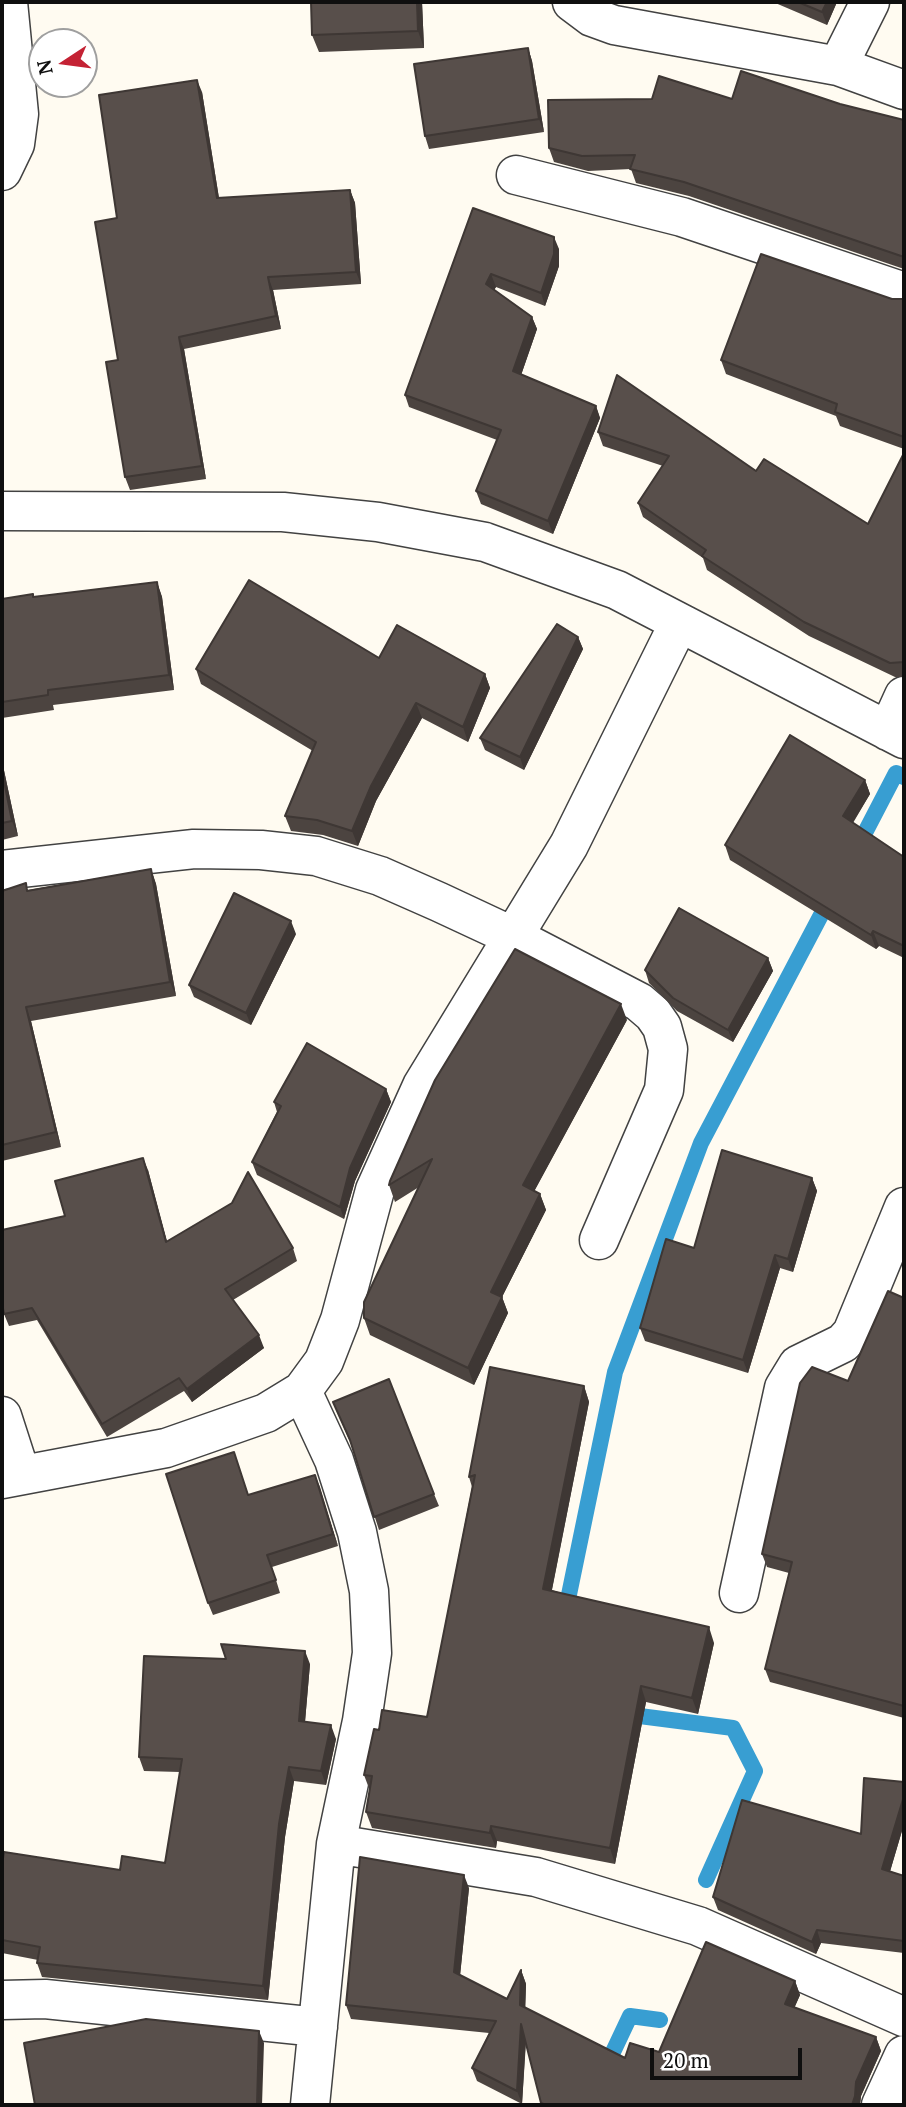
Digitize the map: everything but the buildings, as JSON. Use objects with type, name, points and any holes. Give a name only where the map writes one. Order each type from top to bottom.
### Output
[{"type":"street","points":[[2,171],[15,144],[19,114],[8,2]]},
{"type":"street","points":[[572,2],[592,17],[614,25],[838,66],[904,90]]},
{"type":"street","points":[[838,66],[870,2]]},
{"type":"street","points":[[516,175],[682,217],[904,292]]},
{"type":"street","points":[[2,511],[283,512],[378,522],[485,542],[617,590],[896,735],[904,696]]},
{"type":"street","points":[[2,1416],[11,1477],[166,1448],[266,1413],[302,1391],[324,1361],[340,1320],[375,1190],[422,1086],[569,845],[679,623]]},
{"type":"street","points":[[2,870],[194,849],[261,850],[316,856],[380,876],[514,937],[639,1002],[653,1014],[662,1027],[668,1049],[664,1090],[599,1240]]},
{"type":"street","points":[[739,1593],[784,1388],[798,1365],[833,1349],[852,1333],[904,1207]]},
{"type":"street","points":[[302,1391],[338,1472],[357,1532],[369,1591],[372,1653],[362,1721],[336,1844],[310,2105]]},
{"type":"street","points":[[336,1844],[536,1877],[686,1922],[904,2017]]},
{"type":"street","points":[[2,2000],[56,2000],[318,2026]]},
{"type":"street","points":[[881,2105],[904,2056]]},
{"type":"waterway","points":[[857,848],[896,773],[904,777]]},
{"type":"waterway","points":[[565,1614],[615,1372],[701,1143],[830,898]]},
{"type":"waterway","points":[[624,1714],[733,1728],[755,1771],[706,1880]]},
{"type":"waterway","points":[[588,2105],[630,2016],[660,2020]]}]
